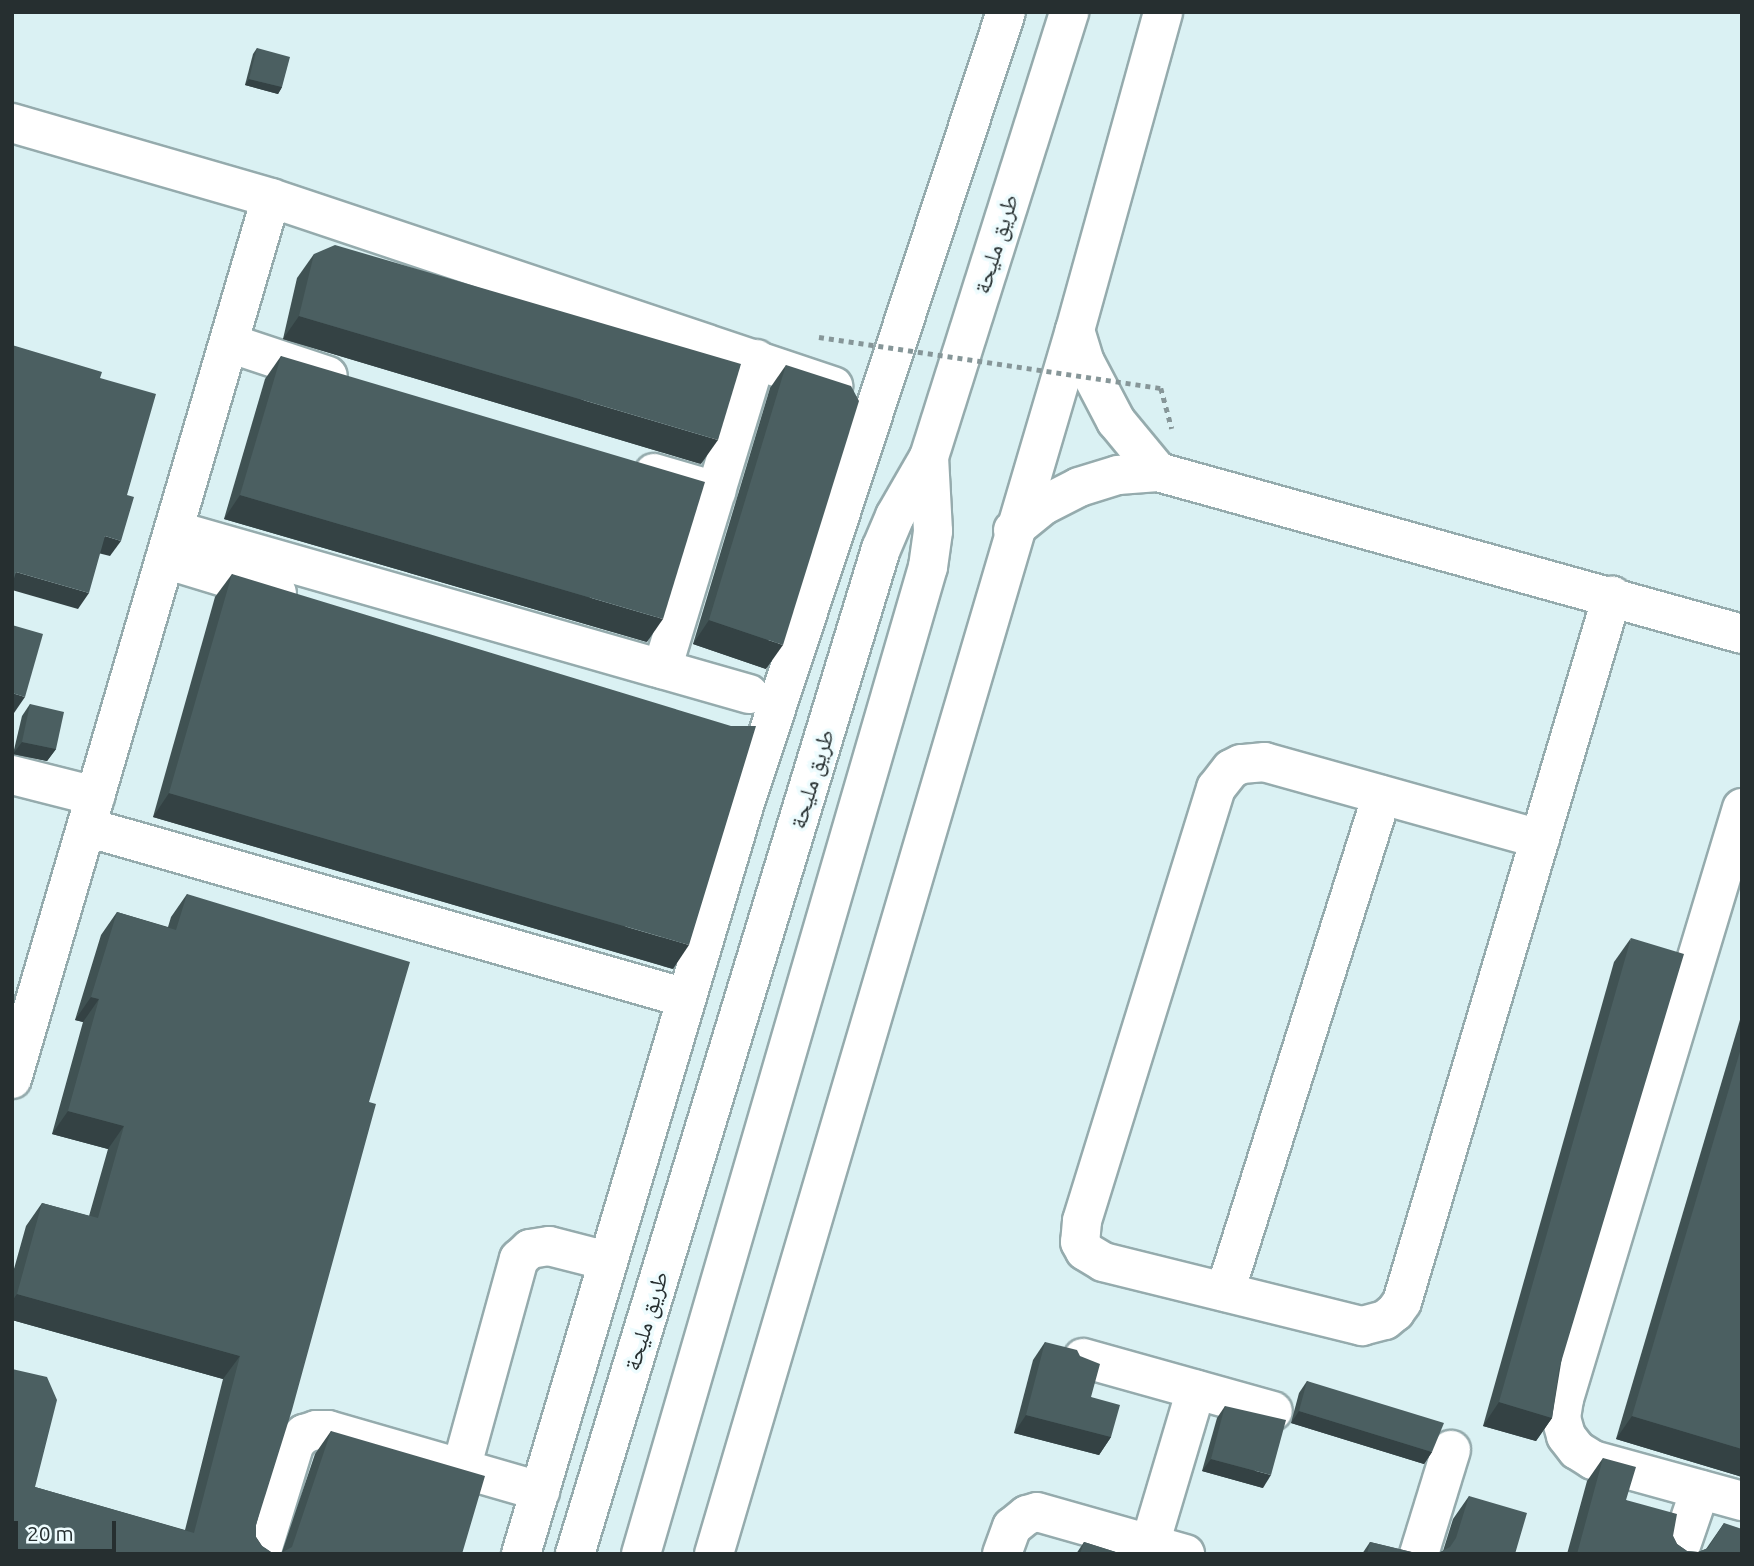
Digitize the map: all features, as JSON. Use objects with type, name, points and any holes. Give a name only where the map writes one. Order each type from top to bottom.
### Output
[{"type":"main road","points":[[521,1554],[744,806],[875,400],[1006,12]]},
{"type":"main road","name":"طريق مليحة","points":[[575,1554],[881,549],[895,516],[929,457],[1069,12]]},
{"type":"main road","points":[[714,1554],[1074,330],[1163,12]]},
{"type":"main road","points":[[12,123],[271,198],[875,400]]},
{"type":"main road","points":[[12,1079],[271,198]]},
{"type":"main road","points":[[1074,330],[1085,362],[1116,421],[1158,472]]},
{"type":"main road","points":[[229,343],[368,388]]},
{"type":"main road","points":[[662,669],[755,359]]},
{"type":"main road","points":[[642,1554],[928,567],[933,531],[929,457]]},
{"type":"main road","points":[[622,463],[716,491]]},
{"type":"main road","points":[[1013,530],[1044,505],[1079,487],[1118,475],[1158,472],[1742,634]]},
{"type":"main road","points":[[170,545],[418,636]]},
{"type":"main road","points":[[170,545],[662,669],[749,694]]},
{"type":"main road","points":[[1540,839],[1253,761],[1231,769],[1216,788],[1079,1231],[1080,1242],[1093,1258],[1362,1326],[1385,1320],[1402,1302],[1540,839],[1612,596]]},
{"type":"main road","points":[[12,775],[91,811],[686,998]]},
{"type":"main road","points":[[1225,1292],[1382,794]]},
{"type":"main road","points":[[1742,808],[1564,1399],[1561,1418],[1566,1436],[1577,1451],[1593,1460],[1742,1501]]},
{"type":"main road","points":[[461,1469],[519,1259],[530,1249],[548,1246],[608,1261]]},
{"type":"main road","points":[[1083,1358],[1273,1411]]},
{"type":"main road","points":[[1002,1554],[1012,1527],[1027,1514],[1037,1512],[1167,1549],[1196,1390]]},
{"type":"main road","points":[[261,1554],[290,1454],[304,1434],[328,1430],[540,1491]]},
{"type":"main road","points":[[1419,1554],[1451,1450]]},
{"type":"main road","points":[[1678,1554],[1700,1490]]},
{"type":"path","points":[[819,337],[1161,388]]},
{"type":"building","points":[[257,48],[290,57],[282,87],[249,79]]},
{"type":"building","points":[[335,245],[741,364],[718,440],[299,316],[314,254]]},
{"type":"building","points":[[12,345],[102,372],[100,378],[156,394],[127,495],[134,497],[121,541],[105,536],[89,593],[16,572],[12,585]]},
{"type":"building","points":[[281,356],[705,482],[663,619],[240,495]]},
{"type":"building","points":[[786,365],[851,386],[859,401],[783,645],[709,620]]},
{"type":"building","points":[[232,574],[731,726],[756,726],[689,945],[169,793]]},
{"type":"building","points":[[12,625],[43,634],[25,697],[12,693]]},
{"type":"building","points":[[30,704],[64,712],[56,749],[22,742]]},
{"type":"building","points":[[187,894],[410,962],[369,1102],[376,1104],[292,1410],[256,1525],[256,1537],[262,1546],[271,1552],[283,1552],[292,1547],[331,1431],[485,1476],[462,1554],[12,1554],[12,1369],[47,1377],[57,1400],[35,1487],[194,1533],[240,1356],[17,1294],[42,1203],[98,1218],[124,1126],[68,1111],[99,999],[91,997],[117,912],[176,930]]},
{"type":"building","points":[[1631,938],[1684,954],[1559,1369],[1552,1418],[1499,1402]]},
{"type":"building","points":[[1742,1045],[1742,1449],[1632,1416]]},
{"type":"building","points":[[1045,1342],[1077,1350],[1080,1356],[1100,1364],[1091,1397],[1120,1405],[1111,1437],[1026,1415]]},
{"type":"building","points":[[1307,1381],[1444,1423],[1432,1452],[1299,1411]]},
{"type":"building","points":[[1225,1406],[1286,1420],[1271,1475],[1211,1459]]},
{"type":"building","points":[[1603,1458],[1636,1467],[1626,1500],[1677,1514],[1673,1536],[1677,1544],[1687,1551],[1698,1552],[1708,1548],[1724,1523],[1742,1529],[1742,1554],[1577,1554]]},
{"type":"building","points":[[1469,1496],[1527,1513],[1515,1554],[1440,1554],[1450,1547],[1456,1538]]},
{"type":"building","points":[[1084,1542],[1122,1554],[1080,1554]]},
{"type":"building","points":[[1370,1542],[1420,1554],[1367,1554]]}]
